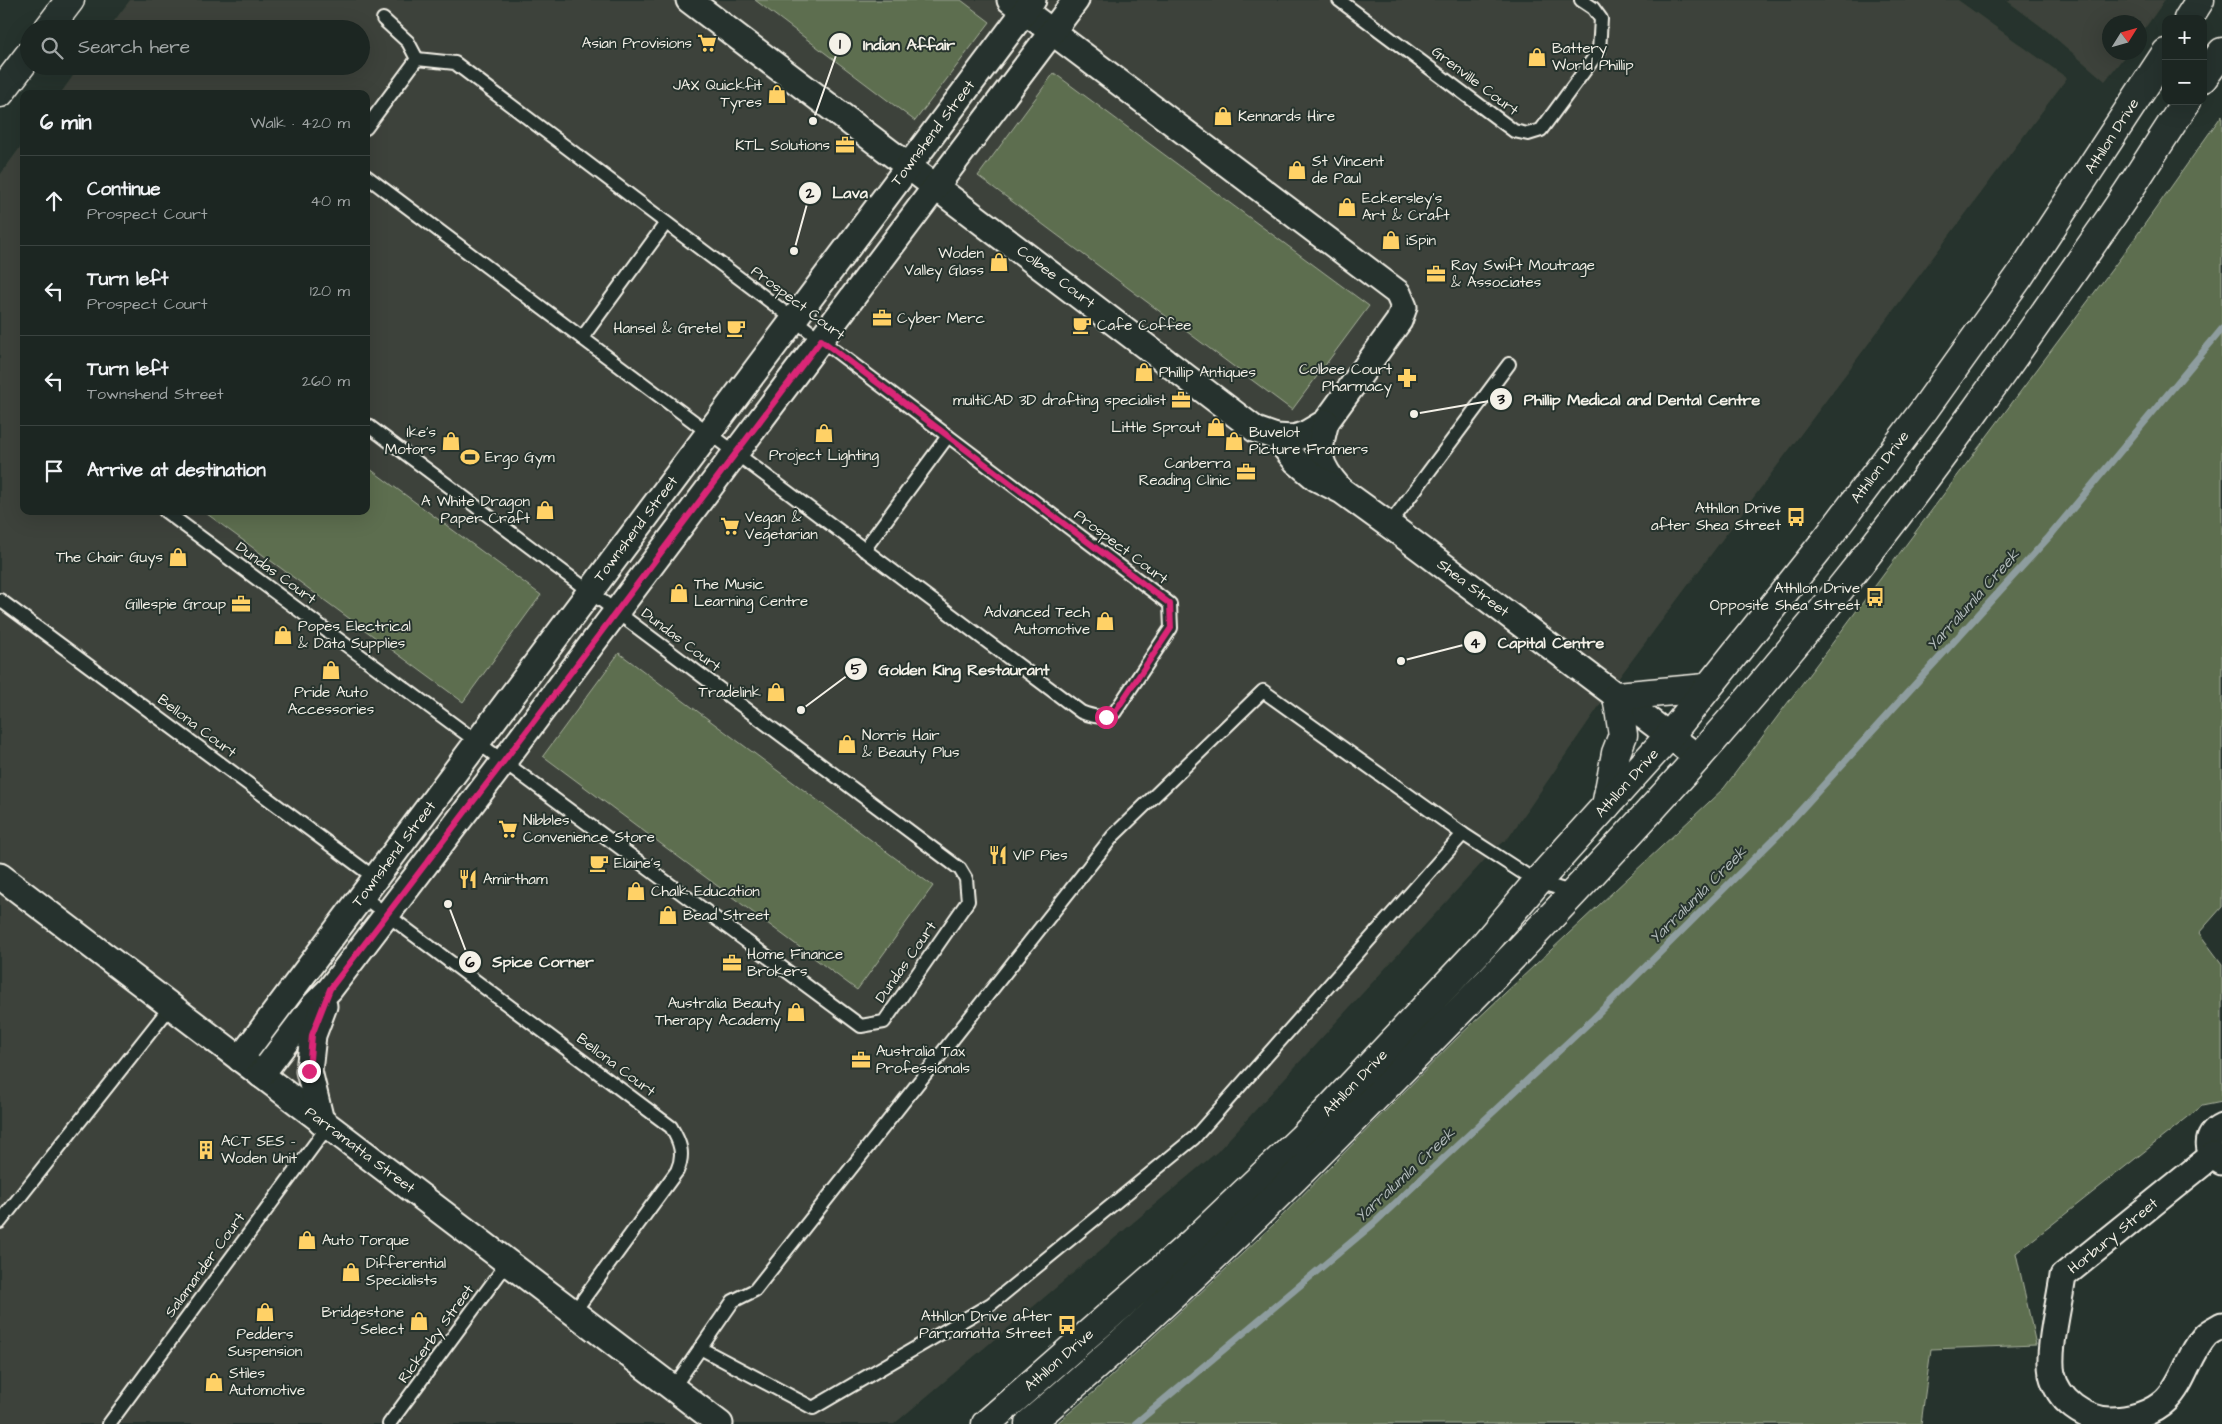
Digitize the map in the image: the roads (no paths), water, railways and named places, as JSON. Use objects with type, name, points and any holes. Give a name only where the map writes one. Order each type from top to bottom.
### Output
[{"type":"main road","points":[[55,20],[70,0]]},
{"type":"main road","points":[[2191,15],[2200,0]]},
{"type":"main road","points":[[2207,73],[2222,52]]},
{"type":"main road","name":"Athllon Drive","points":[[986,1424],[1193,1242],[1302,1138],[1484,946],[1537,882],[1670,735],[1825,541],[1924,410],[2019,277],[2162,60]]},
{"type":"main road","points":[[0,93],[20,66]]},
{"type":"main road","name":"Athllon Drive","points":[[1029,1424],[1102,1361],[1304,1170],[1576,893],[1699,758],[1842,586],[1938,459],[2102,230],[2184,105]]},
{"type":"main road","points":[[1605,807],[1616,753],[1623,735],[1617,696],[1706,688]]},
{"type":"street","name":"Colbee Court","points":[[690,0],[1256,430],[1276,437],[1293,438],[1304,435],[1326,422],[1399,321],[1404,307],[1398,293],[1052,32],[1022,4]]},
{"type":"street","name":"Townshend Street","points":[[261,1075],[314,1005],[330,989],[504,762],[1076,0]]},
{"type":"street","name":"Townshend Street","points":[[240,1059],[909,166],[1022,4]]},
{"type":"street","name":"Shea Street","points":[[1326,422],[1320,445],[1324,470],[1342,491]]},
{"type":"street","name":"Shea Street","points":[[1276,437],[1296,461],[1316,478],[1342,491],[1390,525],[1699,758]]},
{"type":"street","name":"Parramatta Street","points":[[0,876],[720,1424]]},
{"type":"street","name":"Townshend Street","points":[[324,1123],[309,1071],[309,1053],[312,1035],[330,989]]},
{"type":"street","name":"Horbury Street","points":[[2222,1128],[2211,1135],[2209,1142],[2210,1151],[2218,1158],[2063,1276],[2052,1352],[2052,1374],[2060,1392],[2076,1410],[2100,1420],[2124,1420],[2150,1411],[2167,1400],[2206,1335],[2222,1325]]},
{"type":"lane","name":"Grenville Court","points":[[1339,0],[1514,132],[1528,134],[1541,130],[1599,51],[1601,19],[1593,8],[1581,0]]},
{"type":"lane","points":[[370,123],[417,59],[408,42],[383,19]]},
{"type":"lane","name":"Prospect Court","points":[[370,179],[1081,712],[1094,717],[1106,717],[1115,712],[1171,628],[1170,604],[455,63],[417,59]]},
{"type":"lane","points":[[582,338],[666,223]]},
{"type":"lane","points":[[1390,525],[1509,364]]},
{"type":"lane","name":"Dundas Court","points":[[170,515],[862,1026],[884,1022],[968,901],[966,879],[960,869],[370,427]]},
{"type":"lane","points":[[864,550],[948,436]]},
{"type":"lane","name":"Bellona Court","points":[[0,600],[369,887],[387,915],[671,1127],[680,1140],[681,1161],[677,1171],[574,1312]]},
{"type":"lane","points":[[673,1388],[733,1301],[755,1290],[1113,836],[1263,691],[1462,834],[1537,882],[1576,893]]},
{"type":"lane","points":[[700,1348],[813,1408],[992,1304],[1194,1138],[1462,834]]},
{"type":"lane","points":[[0,1222],[171,1006]]},
{"type":"lane","name":"Salamander Court","points":[[109,1424],[324,1123]]},
{"type":"lane","name":"Rickerby Street","points":[[389,1424],[508,1262]]},
{"type":"waterway","name":"Yarralumla Creek","points":[[1135,1424],[1373,1224],[1593,1019],[1779,834],[2049,537],[2222,329]]},
{"type":"place","name":"Asian Provisions","points":[[707,43]]},
{"type":"place","name":"Battery World Phillip","points":[[1537,57]]},
{"type":"place","name":"JAX Quickfit Tyres","points":[[777,94]]},
{"type":"place","name":"Kennards Hire","points":[[1223,116]]},
{"type":"place","name":"Indian Affair","points":[[813,121]]},
{"type":"place","name":"KTL Solutions","points":[[845,145]]},
{"type":"place","name":"St Vincent de Paul","points":[[1297,170]]},
{"type":"place","name":"Eckersley’s Art & Craft","points":[[1347,207]]},
{"type":"place","name":"iSpin","points":[[1391,240]]},
{"type":"place","name":"Lava","points":[[794,251]]},
{"type":"place","name":"Woden Valley Glass","points":[[999,262]]},
{"type":"place","name":"Ray Swift Moutrage & Associates","points":[[1436,274]]},
{"type":"place","name":"Cyber Merc","points":[[882,318]]},
{"type":"place","name":"Cafe Coffee","points":[[1082,325]]},
{"type":"place","name":"Hansel & Gretel","points":[[736,328]]},
{"type":"place","name":"Phillip Antiques","points":[[1144,372]]},
{"type":"place","name":"Colbee Court Pharmacy","points":[[1407,378]]},
{"type":"place","name":"multiCAD 3D drafting specialist","points":[[1181,400]]},
{"type":"place","name":"Phillip Medical and Dental Centre","points":[[1414,414]]},
{"type":"place","name":"Little Sprout","points":[[1216,427]]},
{"type":"place","name":"Project Lighting","points":[[824,433]]},
{"type":"place","name":"Ike’s Motors","points":[[451,441]]},
{"type":"place","name":"Buvelot Picture Framers","points":[[1234,441]]},
{"type":"place","name":"Ergo Gym","points":[[470,457]]},
{"type":"place","name":"Canberra Reading Clinic","points":[[1246,472]]},
{"type":"place","name":"A White Dragon Paper Craft","points":[[545,510]]},
{"type":"place","name":"Athllon Drive after Shea Street","points":[[1796,517]]},
{"type":"place","name":"Vegan & Vegetarian","points":[[730,526]]},
{"type":"place","name":"The Chair Guys","points":[[178,557]]},
{"type":"place","name":"The Music Learning Centre","points":[[679,593]]},
{"type":"place","name":"Athllon Drive Opposite Shea Street","points":[[1875,597]]},
{"type":"place","name":"Gillespie Group","points":[[241,604]]},
{"type":"place","name":"Advanced Tech Automotive","points":[[1105,621]]},
{"type":"place","name":"Popes Electrical & Data Supplies","points":[[283,635]]},
{"type":"place","name":"Capital Centre","points":[[1401,661]]},
{"type":"place","name":"Pride Auto Accessories","points":[[331,670]]},
{"type":"place","name":"Tradelink","points":[[776,692]]},
{"type":"place","name":"Golden King Restaurant","points":[[801,710]]},
{"type":"place","name":"Norris Hair & Beauty Plus","points":[[847,744]]},
{"type":"place","name":"Nibbles Convenience Store","points":[[508,829]]},
{"type":"place","name":"VIP Pies","points":[[998,855]]},
{"type":"place","name":"Elaine's","points":[[599,863]]},
{"type":"place","name":"Amirtham","points":[[468,879]]},
{"type":"place","name":"Chalk Education","points":[[636,891]]},
{"type":"place","name":"Spice Corner","points":[[448,904]]},
{"type":"place","name":"Bead Street","points":[[668,915]]},
{"type":"place","name":"Home Finance Brokers","points":[[732,963]]},
{"type":"place","name":"Australia Beauty Therapy Academy","points":[[796,1012]]},
{"type":"place","name":"Australia Tax Professionals","points":[[861,1060]]},
{"type":"place","name":"ACT SES - Woden Unit","points":[[206,1150]]},
{"type":"place","name":"Auto Torque","points":[[307,1240]]},
{"type":"place","name":"Differential Specialists","points":[[351,1272]]},
{"type":"place","name":"Pedders Suspension","points":[[265,1312]]},
{"type":"place","name":"Bridgestone Select","points":[[419,1321]]},
{"type":"place","name":"Athllon Drive after Parramatta Street","points":[[1067,1325]]},
{"type":"place","name":"Stiles Automotive","points":[[214,1382]]}]
